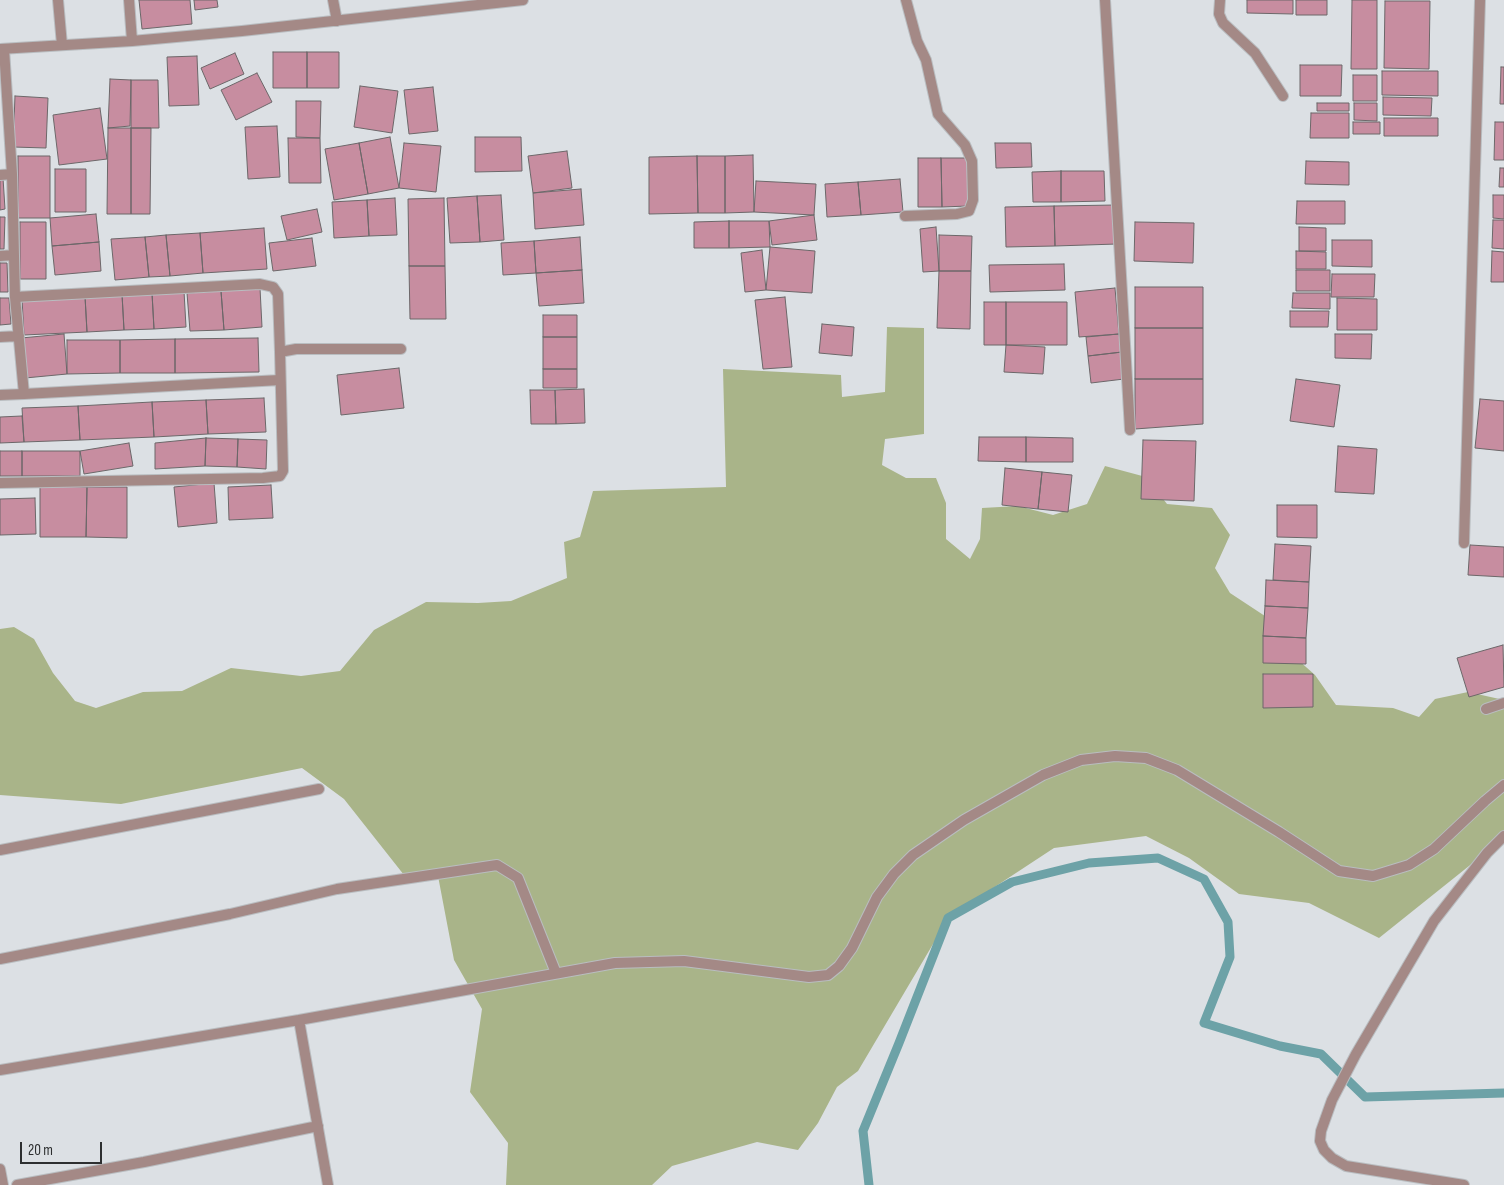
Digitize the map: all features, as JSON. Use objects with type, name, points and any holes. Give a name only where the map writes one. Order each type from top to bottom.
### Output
[{"type":"street","points":[[58,0],[62,44]]},
{"type":"street","points":[[130,0],[132,41]]},
{"type":"street","points":[[333,0],[337,21]]},
{"type":"street","points":[[24,394],[15,296],[12,174],[2,49],[132,41],[523,0]]},
{"type":"street","points":[[905,216],[957,214],[969,211],[973,200],[972,161],[965,145],[938,114],[926,60],[917,41],[906,0]]},
{"type":"street","points":[[1105,0],[1130,430]]},
{"type":"street","points":[[1220,0],[1220,14],[1223,23],[1255,53],[1283,96]]},
{"type":"street","points":[[1464,543],[1480,0]]},
{"type":"street","points":[[0,174],[12,174]]},
{"type":"street","points":[[0,256],[14,255]]},
{"type":"street","points":[[0,483],[263,478],[280,476],[283,471],[278,294],[273,287],[266,284],[15,296]]},
{"type":"street","points":[[0,338],[19,336]]},
{"type":"street","points":[[280,352],[296,349],[401,349]]},
{"type":"street","points":[[0,395],[280,380]]},
{"type":"street","points":[[1486,709],[1504,703]]},
{"type":"street","points":[[0,1070],[299,1020],[615,963],[684,961],[809,977],[828,975],[852,948],[876,897],[913,854],[964,820],[1043,775],[1081,760],[1115,756],[1146,758],[1162,764],[1177,770],[1228,801],[1339,872],[1373,876],[1409,865],[1434,849],[1485,801],[1504,786]]},
{"type":"street","points":[[0,850],[319,789]]},
{"type":"street","points":[[1464,1185],[1346,1166],[1332,1158],[1324,1150],[1320,1141],[1321,1131],[1332,1100],[1356,1054],[1434,921],[1487,853],[1504,836]]},
{"type":"street","points":[[0,959],[230,914],[337,889],[496,865],[518,878],[556,973]]},
{"type":"street","points":[[299,1020],[328,1185]]},
{"type":"street","points":[[18,1185],[153,1160],[318,1126]]},
{"type":"street","points":[[0,1169],[3,1185]]},
{"type":"green space","points":[[887,327],[924,328],[924,434],[885,439],[882,465],[906,478],[936,478],[946,503],[946,539],[970,559],[980,539],[982,508],[1018,506],[1053,515],[1087,504],[1105,466],[1146,477],[1167,504],[1212,508],[1230,535],[1215,568],[1230,593],[1271,620],[1297,659],[1315,675],[1336,705],[1393,708],[1419,717],[1435,699],[1468,692],[1504,700],[1504,838],[1379,938],[1309,903],[1239,894],[1189,858],[1146,836],[1054,848],[949,917],[858,1071],[837,1087],[818,1123],[798,1150],[757,1142],[672,1166],[652,1185],[506,1185],[508,1143],[470,1092],[482,1009],[454,960],[438,876],[404,875],[344,799],[302,768],[121,804],[0,795],[0,629],[14,627],[34,639],[53,673],[75,701],[96,708],[143,692],[182,691],[231,668],[301,676],[340,671],[374,630],[426,602],[478,603],[511,601],[567,578],[564,542],[580,537],[593,491],[726,487],[723,369],[841,375],[842,397],[885,392]]},
{"type":"building","points":[[139,0],[190,0],[192,24],[142,29]]},
{"type":"building","points":[[194,0],[217,0],[218,7],[195,10]]},
{"type":"building","points":[[1247,0],[1293,0],[1293,14],[1247,13]]},
{"type":"building","points":[[1296,0],[1327,0],[1327,15],[1296,15]]},
{"type":"building","points":[[1352,0],[1377,0],[1377,69],[1351,69]]},
{"type":"building","points":[[1385,1],[1430,1],[1429,69],[1384,68]]},
{"type":"building","points":[[273,52],[307,52],[307,88],[273,88]]},
{"type":"building","points":[[307,52],[339,52],[339,88],[307,88]]},
{"type":"building","points":[[235,53],[244,74],[210,89],[201,68]]},
{"type":"building","points":[[197,56],[199,105],[169,106],[167,57]]},
{"type":"building","points":[[1300,65],[1342,65],[1341,96],[1300,96]]},
{"type":"building","points":[[1501,67],[1504,67],[1504,104],[1500,104]]},
{"type":"building","points":[[1382,71],[1438,71],[1438,96],[1382,95]]},
{"type":"building","points":[[257,73],[272,102],[236,120],[221,90]]},
{"type":"building","points":[[1353,75],[1377,75],[1377,101],[1353,101]]},
{"type":"building","points":[[110,79],[131,80],[130,126],[108,128]]},
{"type":"building","points":[[131,80],[158,80],[159,128],[131,128]]},
{"type":"building","points":[[360,86],[398,91],[392,133],[354,127]]},
{"type":"building","points":[[433,87],[438,131],[409,134],[404,90]]},
{"type":"building","points":[[15,96],[48,98],[46,148],[13,147]]},
{"type":"building","points":[[1383,97],[1432,98],[1431,116],[1383,115]]},
{"type":"building","points":[[296,101],[321,101],[320,138],[296,137]]},
{"type":"building","points":[[1317,103],[1349,103],[1349,111],[1317,111]]},
{"type":"building","points":[[1354,103],[1377,103],[1377,121],[1354,120]]},
{"type":"building","points":[[100,108],[107,159],[59,165],[53,115]]},
{"type":"building","points":[[1311,113],[1349,113],[1349,138],[1310,138]]},
{"type":"building","points":[[1384,118],[1438,118],[1438,136],[1384,136]]},
{"type":"building","points":[[1353,122],[1380,122],[1380,134],[1353,134]]},
{"type":"building","points":[[1495,122],[1504,122],[1504,160],[1494,160]]},
{"type":"building","points":[[277,126],[280,177],[248,179],[245,127]]},
{"type":"building","points":[[108,128],[131,128],[131,214],[107,214]]},
{"type":"building","points":[[131,128],[151,128],[150,214],[131,214]]},
{"type":"building","points":[[390,137],[399,188],[368,194],[359,143]]},
{"type":"building","points":[[475,137],[521,137],[522,171],[475,172]]},
{"type":"building","points":[[288,138],[320,138],[321,183],[289,183]]},
{"type":"building","points":[[359,143],[368,194],[334,200],[325,149]]},
{"type":"building","points":[[404,143],[441,146],[436,192],[399,188]]},
{"type":"building","points":[[995,143],[1031,143],[1032,167],[996,168]]},
{"type":"building","points":[[567,151],[572,188],[533,193],[528,156]]},
{"type":"building","points":[[753,155],[754,212],[725,213],[725,156]]},
{"type":"building","points":[[18,156],[50,156],[50,218],[18,218]]},
{"type":"building","points":[[697,156],[725,156],[725,213],[698,213]]},
{"type":"building","points":[[697,156],[698,213],[649,214],[649,157]]},
{"type":"building","points":[[918,158],[941,158],[942,207],[918,207]]},
{"type":"building","points":[[941,158],[968,158],[968,206],[942,207]]},
{"type":"building","points":[[1306,161],[1349,162],[1349,185],[1305,184]]},
{"type":"building","points":[[1500,168],[1504,168],[1504,187],[1499,187]]},
{"type":"building","points":[[55,169],[86,169],[86,212],[55,212]]},
{"type":"building","points":[[1061,171],[1104,171],[1105,201],[1061,202]]},
{"type":"building","points":[[1061,171],[1061,202],[1033,202],[1032,172]]},
{"type":"building","points":[[0,178],[3,178],[5,209],[0,210]]},
{"type":"building","points":[[900,179],[903,212],[861,215],[858,182]]},
{"type":"building","points":[[756,181],[816,184],[814,215],[754,212]]},
{"type":"building","points":[[858,182],[861,215],[827,217],[825,184]]},
{"type":"building","points":[[581,189],[584,225],[535,229],[533,193]]},
{"type":"building","points":[[501,195],[504,240],[480,242],[477,196]]},
{"type":"building","points":[[1493,195],[1504,195],[1504,219],[1493,218]]},
{"type":"building","points":[[477,196],[480,242],[450,243],[447,198]]},
{"type":"building","points":[[395,198],[397,235],[369,236],[367,200]]},
{"type":"building","points":[[444,198],[445,266],[409,266],[408,199]]},
{"type":"building","points":[[367,200],[369,236],[334,238],[332,202]]},
{"type":"building","points":[[1297,201],[1345,201],[1345,224],[1296,224]]},
{"type":"building","points":[[1116,205],[1117,244],[1055,246],[1054,206]]},
{"type":"building","points":[[1054,206],[1055,246],[1006,247],[1005,207]]},
{"type":"building","points":[[317,209],[322,232],[287,240],[281,216]]},
{"type":"building","points":[[96,214],[99,242],[52,246],[50,218]]},
{"type":"building","points":[[814,215],[817,240],[772,245],[769,221]]},
{"type":"building","points":[[0,217],[5,217],[4,249],[0,249]]},
{"type":"building","points":[[1493,220],[1504,220],[1504,249],[1492,248]]},
{"type":"building","points":[[729,221],[729,248],[694,248],[694,222]]},
{"type":"building","points":[[729,221],[769,221],[770,247],[729,248]]},
{"type":"building","points":[[20,222],[46,222],[46,279],[20,279]]},
{"type":"building","points":[[1135,222],[1194,223],[1193,263],[1134,261]]},
{"type":"building","points":[[936,227],[939,271],[923,272],[920,229]]},
{"type":"building","points":[[1299,227],[1326,228],[1326,251],[1299,251]]},
{"type":"building","points":[[264,228],[267,269],[203,273],[200,233]]},
{"type":"building","points":[[200,233],[203,273],[170,276],[166,235]]},
{"type":"building","points":[[166,235],[170,276],[149,277],[145,237]]},
{"type":"building","points":[[939,235],[972,236],[971,271],[939,271]]},
{"type":"building","points":[[145,237],[149,277],[115,280],[111,239]]},
{"type":"building","points":[[580,237],[582,270],[536,273],[534,241]]},
{"type":"building","points":[[312,238],[316,266],[273,271],[269,243]]},
{"type":"building","points":[[1332,240],[1372,240],[1372,267],[1332,266]]},
{"type":"building","points":[[534,241],[536,273],[503,275],[501,243]]},
{"type":"building","points":[[99,242],[101,271],[55,275],[52,246]]},
{"type":"building","points":[[770,247],[815,251],[812,293],[766,290]]},
{"type":"building","points":[[762,250],[766,290],[745,292],[741,253]]},
{"type":"building","points":[[1296,251],[1326,252],[1326,269],[1296,269]]},
{"type":"building","points":[[1492,251],[1504,252],[1504,282],[1491,282]]},
{"type":"building","points":[[0,263],[7,263],[8,292],[0,292]]},
{"type":"building","points":[[1064,264],[1065,290],[990,292],[989,265]]},
{"type":"building","points":[[409,266],[445,266],[446,319],[410,319]]},
{"type":"building","points":[[582,270],[584,303],[539,306],[536,273]]},
{"type":"building","points":[[1296,270],[1330,270],[1330,291],[1296,291]]},
{"type":"building","points":[[939,271],[971,271],[970,329],[937,328]]},
{"type":"building","points":[[1332,274],[1375,274],[1374,297],[1331,297]]},
{"type":"building","points":[[1135,287],[1203,287],[1203,328],[1135,328]]},
{"type":"building","points":[[260,288],[262,327],[224,330],[221,291]]},
{"type":"building","points":[[1115,288],[1119,334],[1079,337],[1075,292]]},
{"type":"building","points":[[184,291],[186,327],[154,329],[152,293]]},
{"type":"building","points":[[221,291],[224,330],[190,331],[187,293]]},
{"type":"building","points":[[152,293],[154,329],[124,330],[122,294]]},
{"type":"building","points":[[1293,293],[1330,293],[1330,309],[1292,308]]},
{"type":"building","points":[[122,294],[124,330],[87,332],[85,296]]},
{"type":"building","points":[[85,296],[87,332],[24,335],[22,299]]},
{"type":"building","points":[[785,297],[792,367],[763,369],[755,300]]},
{"type":"building","points":[[0,298],[9,298],[11,324],[0,325]]},
{"type":"building","points":[[1337,298],[1377,299],[1377,330],[1337,330]]},
{"type":"building","points":[[984,302],[1006,302],[1006,345],[984,345]]},
{"type":"building","points":[[1006,302],[1067,302],[1067,345],[1006,345]]},
{"type":"building","points":[[1290,311],[1329,311],[1328,327],[1290,327]]},
{"type":"building","points":[[543,315],[577,315],[577,337],[543,337]]},
{"type":"building","points":[[822,324],[854,327],[852,356],[819,353]]},
{"type":"building","points":[[1135,328],[1203,328],[1203,379],[1135,379]]},
{"type":"building","points":[[64,334],[67,374],[25,378],[21,338]]},
{"type":"building","points":[[1119,334],[1122,352],[1088,356],[1086,337]]},
{"type":"building","points":[[1335,334],[1372,334],[1371,359],[1335,358]]},
{"type":"building","points":[[543,337],[577,337],[577,369],[543,369]]},
{"type":"building","points":[[258,338],[259,372],[175,373],[175,339]]},
{"type":"building","points":[[175,339],[175,373],[120,373],[120,340]]},
{"type":"building","points":[[67,340],[120,340],[120,373],[67,374]]},
{"type":"building","points":[[1006,345],[1045,347],[1043,374],[1004,372]]},
{"type":"building","points":[[1122,352],[1124,379],[1091,383],[1088,356]]},
{"type":"building","points":[[399,368],[404,408],[341,415],[337,375]]},
{"type":"building","points":[[543,369],[577,369],[577,388],[543,388]]},
{"type":"building","points":[[1135,379],[1203,379],[1203,424],[1135,429]]},
{"type":"building","points":[[1296,379],[1340,385],[1334,427],[1290,421]]},
{"type":"building","points":[[584,389],[585,423],[556,424],[555,390]]},
{"type":"building","points":[[530,390],[555,390],[556,424],[531,424]]},
{"type":"building","points":[[264,398],[266,432],[208,434],[206,400]]},
{"type":"building","points":[[1480,399],[1504,401],[1504,451],[1475,448]]},
{"type":"building","points":[[206,400],[208,434],[154,437],[152,402]]},
{"type":"building","points":[[152,402],[154,437],[80,440],[78,406]]},
{"type":"building","points":[[78,406],[80,440],[24,442],[22,408]]},
{"type":"building","points":[[22,416],[24,442],[0,443],[0,417]]},
{"type":"building","points":[[979,437],[1026,437],[1026,462],[978,461]]},
{"type":"building","points":[[1026,437],[1073,438],[1073,462],[1026,462]]},
{"type":"building","points":[[206,438],[205,466],[155,469],[155,443]]},
{"type":"building","points":[[206,438],[238,439],[237,467],[205,466]]},
{"type":"building","points":[[238,439],[267,440],[266,469],[237,467]]},
{"type":"building","points":[[1143,440],[1196,441],[1194,501],[1141,499]]},
{"type":"building","points":[[129,443],[133,466],[84,474],[80,451]]},
{"type":"building","points":[[1338,446],[1377,449],[1374,494],[1335,492]]},
{"type":"building","points":[[0,451],[22,451],[22,476],[0,476]]},
{"type":"building","points":[[22,451],[80,451],[80,476],[22,476]]},
{"type":"building","points":[[1005,468],[1042,472],[1038,509],[1002,505]]},
{"type":"building","points":[[1042,472],[1072,475],[1068,512],[1038,509]]},
{"type":"building","points":[[214,483],[217,523],[178,527],[174,487]]},
{"type":"building","points":[[271,485],[273,518],[229,520],[228,487]]},
{"type":"building","points":[[40,486],[87,487],[86,537],[40,537]]},
{"type":"building","points":[[87,487],[127,487],[127,538],[86,537]]},
{"type":"building","points":[[35,498],[36,534],[0,535],[0,499]]},
{"type":"building","points":[[1277,505],[1317,505],[1317,538],[1277,537]]},
{"type":"building","points":[[1275,544],[1311,546],[1309,582],[1273,580]]},
{"type":"building","points":[[1470,545],[1504,547],[1504,577],[1468,575]]},
{"type":"building","points":[[1266,580],[1309,582],[1308,608],[1265,606]]},
{"type":"building","points":[[1265,606],[1308,608],[1306,638],[1263,636]]},
{"type":"building","points":[[1263,636],[1306,638],[1306,664],[1263,663]]},
{"type":"building","points":[[1503,645],[1504,687],[1469,697],[1457,658]]},
{"type":"building","points":[[1263,674],[1313,674],[1313,707],[1263,708]]},
{"type":"waterway","points":[[869,1185],[863,1131],[948,918],[1012,882],[1089,863],[1158,858],[1204,879],[1228,922],[1230,957],[1204,1023],[1280,1046],[1321,1054],[1365,1097],[1504,1093]]}]
